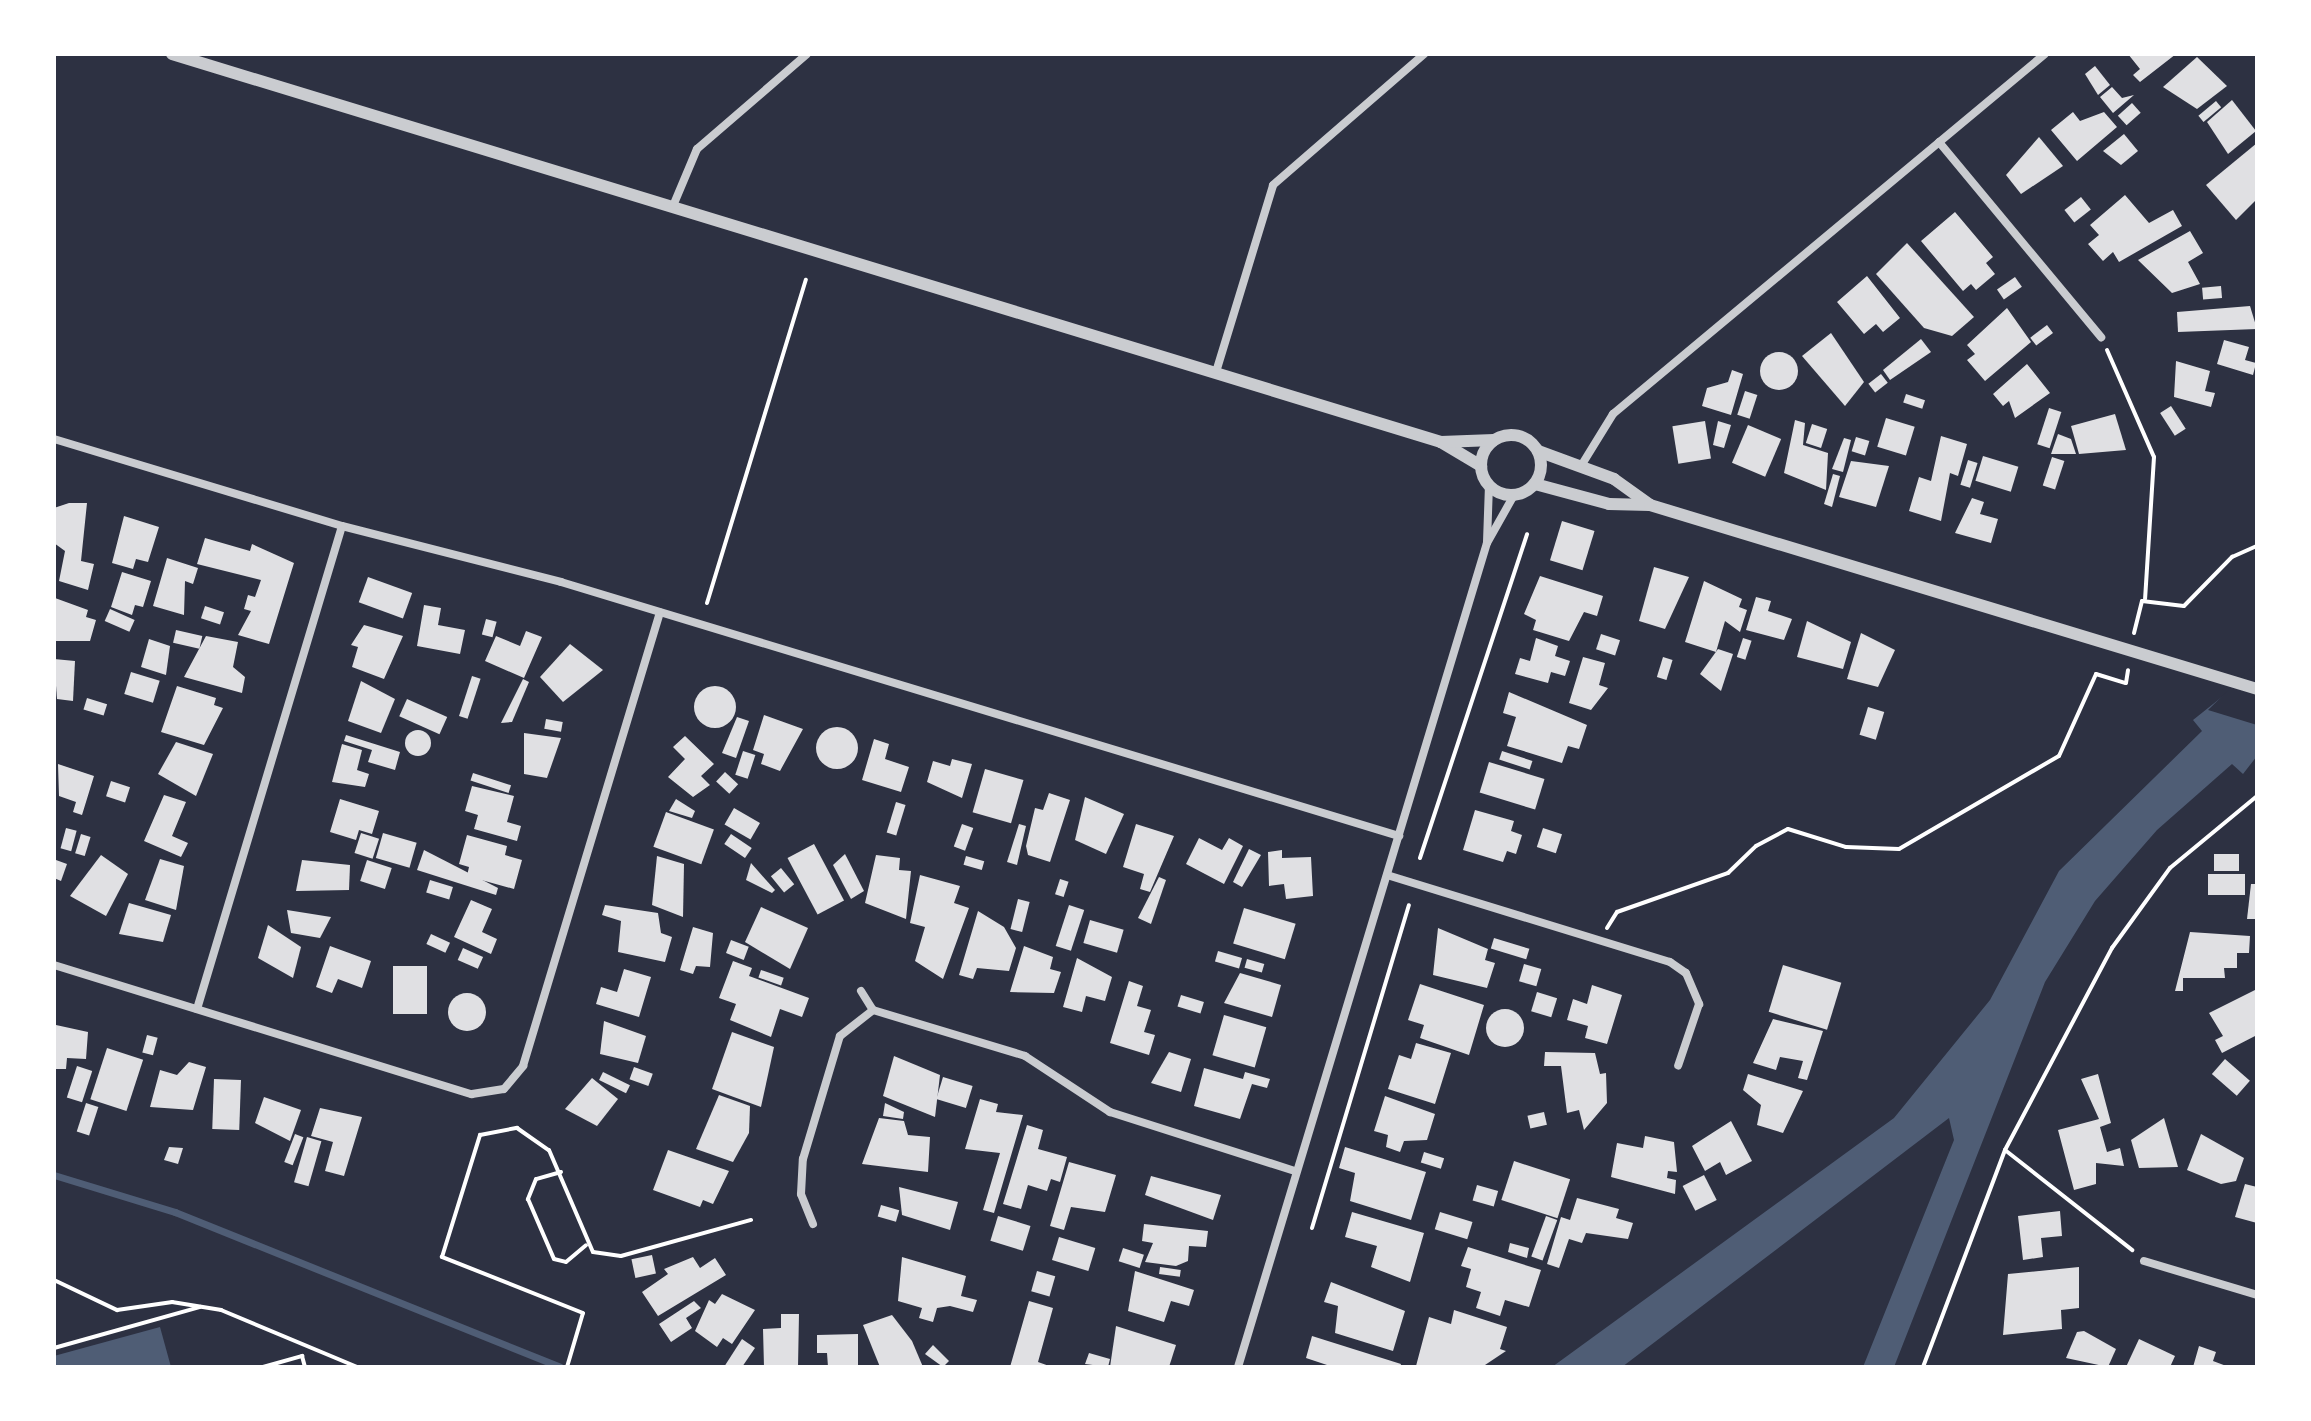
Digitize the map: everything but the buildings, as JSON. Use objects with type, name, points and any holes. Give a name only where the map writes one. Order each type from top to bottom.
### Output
[{"type":"street","points":[[172,54],[1441,442],[1481,466],[1489,485],[1487,543]]},
{"type":"street","points":[[673,206],[697,149],[807,54]]},
{"type":"street","points":[[1216,372],[1273,185],[1424,54]]},
{"type":"street","points":[[1581,466],[1613,414],[2045,54]]},
{"type":"street","points":[[1939,142],[2101,337]]},
{"type":"street","points":[[1441,442],[1494,440],[1514,434],[1538,451],[1581,466],[1650,505],[2257,689]]},
{"type":"street","points":[[54,439],[342,526],[660,612],[1399,836]]},
{"type":"street","points":[[1481,466],[1494,440]]},
{"type":"street","points":[[1535,484],[1538,451]]},
{"type":"street","points":[[1238,1367],[1487,543],[1514,495],[1535,484],[1609,504],[1650,505]]},
{"type":"street","points":[[1489,485],[1514,495]]},
{"type":"street","points":[[197,1009],[342,526]]},
{"type":"street","points":[[54,965],[472,1094],[504,1089],[523,1066],[660,612]]},
{"type":"street","points":[[1387,875],[1670,962],[1695,987],[1695,1028],[1678,1066]]},
{"type":"street","points":[[861,991],[873,1010],[1025,1056],[1144,1126],[1295,1171]]},
{"type":"street","points":[[813,1224],[801,1194],[803,1159],[840,1036],[873,1010]]},
{"type":"street","points":[[2144,1261],[2257,1295]]},
{"type":"path","points":[[707,603],[806,280]]},
{"type":"path","points":[[2101,337],[2154,457],[2145,599],[2136,621]]},
{"type":"path","points":[[1420,858],[1527,534]]},
{"type":"path","points":[[2145,599],[2184,606],[2232,557],[2257,546]]},
{"type":"path","points":[[1602,941],[1617,912],[1728,873],[1756,846],[1788,829],[1846,847],[1899,849],[2059,756],[2096,674],[2126,683]]},
{"type":"path","points":[[1923,1367],[2005,1150],[2112,948],[2170,868],[2257,796]]},
{"type":"path","points":[[1312,1228],[1409,905]]},
{"type":"path","points":[[567,1367],[583,1313],[442,1257],[480,1135],[506,1126],[529,1133],[561,1172],[586,1245]]},
{"type":"path","points":[[2005,1150],[2144,1261]]},
{"type":"path","points":[[561,1172],[530,1184],[532,1212],[554,1259],[566,1262],[586,1245]]},
{"type":"path","points":[[586,1245],[621,1256],[751,1220]]},
{"type":"path","points":[[54,1280],[117,1310],[172,1302],[200,1307],[308,1341],[357,1367]]},
{"type":"path","points":[[54,1348],[200,1307]]},
{"type":"path","points":[[263,1367],[302,1356],[305,1367]]},
{"type":"water","points":[[2257,669],[2257,756],[2243,774],[2232,764],[2157,830],[2095,901],[2045,982],[1894,1367],[1863,1367],[1954,1140],[1949,1118],[1622,1367],[1552,1367],[1894,1118],[1990,1000],[2059,871],[2202,731],[2193,720]]},
{"type":"water","points":[[160,1327],[171,1367],[54,1367],[54,1356]]},
{"type":"pier","points":[[2257,665],[2257,725],[2208,710],[2249,670]]},
{"type":"waterway","points":[[54,1175],[175,1212],[560,1367]]}]
